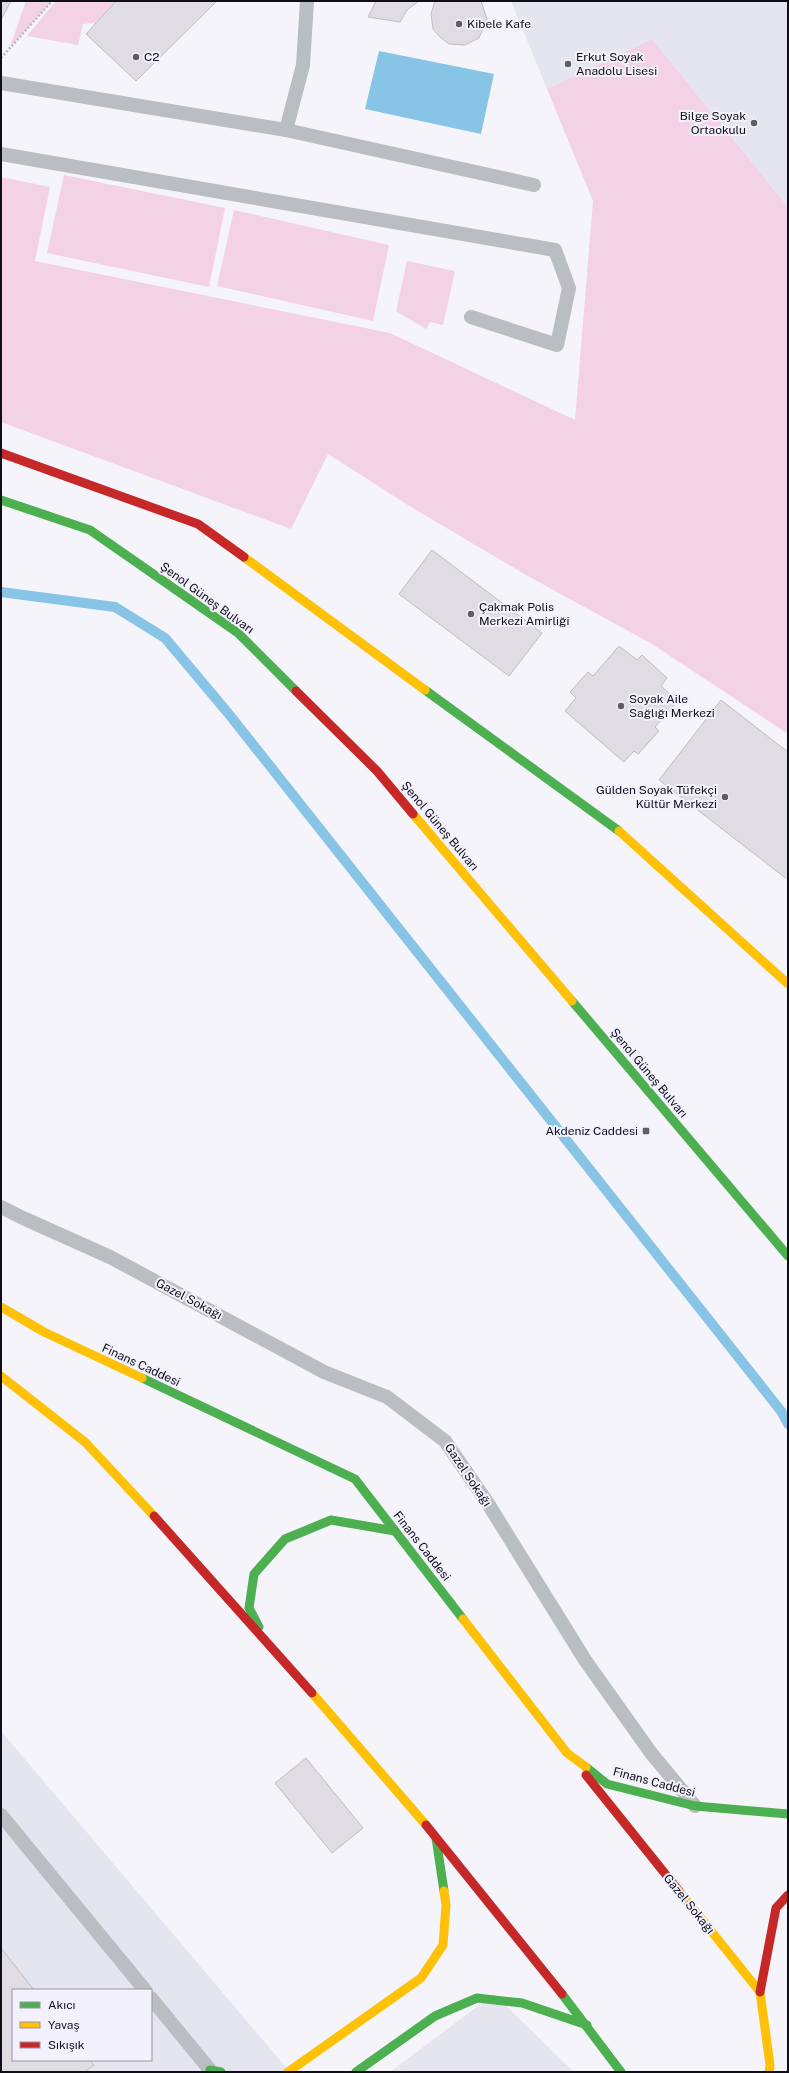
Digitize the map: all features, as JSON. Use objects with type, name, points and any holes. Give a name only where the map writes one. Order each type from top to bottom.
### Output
[{"type":"street","points":[[1,453],[198,524],[622,834],[788,984]]},
{"type":"street","name":"Şenol Güneş Bulvarı","points":[[1,500],[90,530],[238,633],[377,771],[788,1256]]},
{"type":"street","name":"Finans Caddesi","points":[[1,1307],[44,1332],[355,1479],[568,1753],[607,1784],[695,1806],[788,1814]]},
{"type":"street","points":[[1,1376],[85,1442],[266,1640],[435,1837],[587,2025],[621,2072]]},
{"type":"street","points":[[266,1640],[249,1608],[254,1574],[285,1539],[331,1520],[395,1531]]},
{"type":"street","name":"Gazel Sokağı","points":[[568,1753],[760,1992]]},
{"type":"street","points":[[288,2072],[421,1978],[443,1945],[446,1906],[435,1837]]},
{"type":"street","points":[[770,2070],[760,1992],[776,1908],[788,1895]]},
{"type":"street","points":[[356,2072],[435,2016],[477,1998],[522,2003],[587,2025]]},
{"type":"lane","points":[[286,130],[303,65],[307,1]]},
{"type":"lane","points":[[1,83],[286,130],[534,185]]},
{"type":"lane","points":[[1,154],[555,250],[569,288],[557,345],[471,317]]},
{"type":"lane","name":"Gazel Sokağı","points":[[1,1207],[110,1257],[324,1372],[387,1397],[445,1441],[487,1502],[584,1660],[651,1753],[695,1806]]},
{"type":"lane","points":[[1,1816],[144,1989]]},
{"type":"lane","points":[[152,1999],[214,2071]]},
{"type":"path","points":[[1,58],[52,1]]},
{"type":"shaded area","points":[[26,1],[52,1],[10,47]]},
{"type":"shaded area","points":[[56,1],[116,1],[95,23],[83,24],[78,45],[27,36]]},
{"type":"shaded area","name":"Bilge Soyak Ortaokulu","points":[[511,1],[788,1],[788,207],[652,39],[547,89]]},
{"type":"shaded area","points":[[652,39],[788,207],[788,734],[652,644],[526,575],[411,507],[328,454],[291,529],[1,422],[1,177],[50,187],[35,261],[390,333],[575,420],[593,201],[547,89]]},
{"type":"shaded area","points":[[64,175],[225,208],[209,287],[47,253]]},
{"type":"shaded area","points":[[234,210],[389,245],[373,321],[217,286]]},
{"type":"shaded area","points":[[407,261],[455,271],[443,325],[430,322],[426,329],[396,311]]},
{"type":"shaded area","points":[[1,1731],[290,2072],[1,2072]]},
{"type":"shaded area","points":[[494,1994],[574,2072],[390,2072]]},
{"type":"water","points":[[379,51],[494,74],[481,134],[365,109]]},
{"type":"building","points":[[1,1],[11,1],[1,20]]},
{"type":"building","name":"C2","points":[[116,1],[217,1],[136,81],[86,34]]},
{"type":"building","points":[[376,1],[419,1],[407,10],[400,22],[368,17]]},
{"type":"building","name":"Kibele Kafe","points":[[435,1],[481,1],[487,19],[479,38],[465,45],[449,44],[440,37],[433,29],[431,14]]},
{"type":"building","name":"Çakmak Polis Merkezi Amirliği","points":[[432,550],[542,633],[509,676],[399,594]]},
{"type":"building","name":"Soyak Aile Sağlığı Merkezi","points":[[619,646],[637,660],[642,655],[667,678],[661,686],[678,701],[655,727],[659,731],[638,754],[634,751],[624,762],[565,711],[576,698],[570,692],[588,672],[593,676]]},
{"type":"building","points":[[721,700],[788,752],[788,880],[659,780]]},
{"type":"building","points":[[306,1758],[363,1828],[332,1853],[275,1783]]},
{"type":"building","points":[[1,1948],[33,1989],[12,1989],[12,2061],[91,2061],[94,2065],[85,2072],[1,2072]]},
{"type":"waterway","points":[[1,592],[115,607],[165,638],[228,713],[781,1411],[788,1424]]},
{"type":"traffic: fast","points":[[1,500],[90,530],[238,633],[296,691]]},
{"type":"traffic: fast","points":[[425,690],[619,831]]},
{"type":"traffic: fast","points":[[572,1001],[788,1256]]},
{"type":"traffic: fast","points":[[142,1378],[355,1479],[463,1619]]},
{"type":"traffic: fast","points":[[259,1627],[249,1608],[254,1574],[285,1539],[331,1520],[395,1531]]},
{"type":"traffic: fast","points":[[586,1767],[607,1784],[695,1806],[788,1814]]},
{"type":"traffic: fast","points":[[436,1838],[444,1891]]},
{"type":"traffic: fast","points":[[562,1994],[621,2072]]},
{"type":"traffic: fast","points":[[356,2072],[435,2016],[477,1998],[522,2003],[587,2025]]},
{"type":"traffic: fast","points":[[210,2070],[221,2072]]},
{"type":"traffic: slow","points":[[244,557],[425,690]]},
{"type":"traffic: slow","points":[[413,814],[572,1001]]},
{"type":"traffic: slow","points":[[619,831],[788,984]]},
{"type":"traffic: slow","points":[[1,1307],[44,1332],[142,1378]]},
{"type":"traffic: slow","points":[[1,1376],[85,1442],[154,1516]]},
{"type":"traffic: slow","points":[[463,1619],[567,1753],[586,1767]]},
{"type":"traffic: slow","points":[[312,1693],[426,1825]]},
{"type":"traffic: slow","points":[[288,2072],[421,1978],[443,1945],[446,1905],[444,1891]]},
{"type":"traffic: slow","points":[[679,1891],[760,1992],[770,2065],[769,2072]]},
{"type":"traffic: jam","points":[[1,453],[198,524],[244,557]]},
{"type":"traffic: jam","points":[[296,691],[377,771],[413,814]]},
{"type":"traffic: jam","points":[[154,1516],[312,1693]]},
{"type":"traffic: jam","points":[[586,1775],[679,1891]]},
{"type":"traffic: jam","points":[[426,1825],[562,1994]]},
{"type":"traffic: jam","points":[[760,1992],[776,1908],[788,1895]]},
{"type":"place","name":"Kibele Kafe","points":[[459,24]]},
{"type":"place","name":"C2","points":[[136,57]]},
{"type":"place","name":"Erkut Soyak Anadolu Lisesi","points":[[568,64]]},
{"type":"place","name":"Bilge Soyak Ortaokulu","points":[[754,123]]},
{"type":"place","name":"Çakmak Polis Merkezi Amirliği","points":[[471,614]]},
{"type":"place","name":"Soyak Aile Sağlığı Merkezi","points":[[621,706]]},
{"type":"place","name":"Gülden Soyak Tüfekçi Kültür Merkezi","points":[[725,797]]},
{"type":"place","name":"Akdeniz Caddesi","points":[[646,1131]]}]
